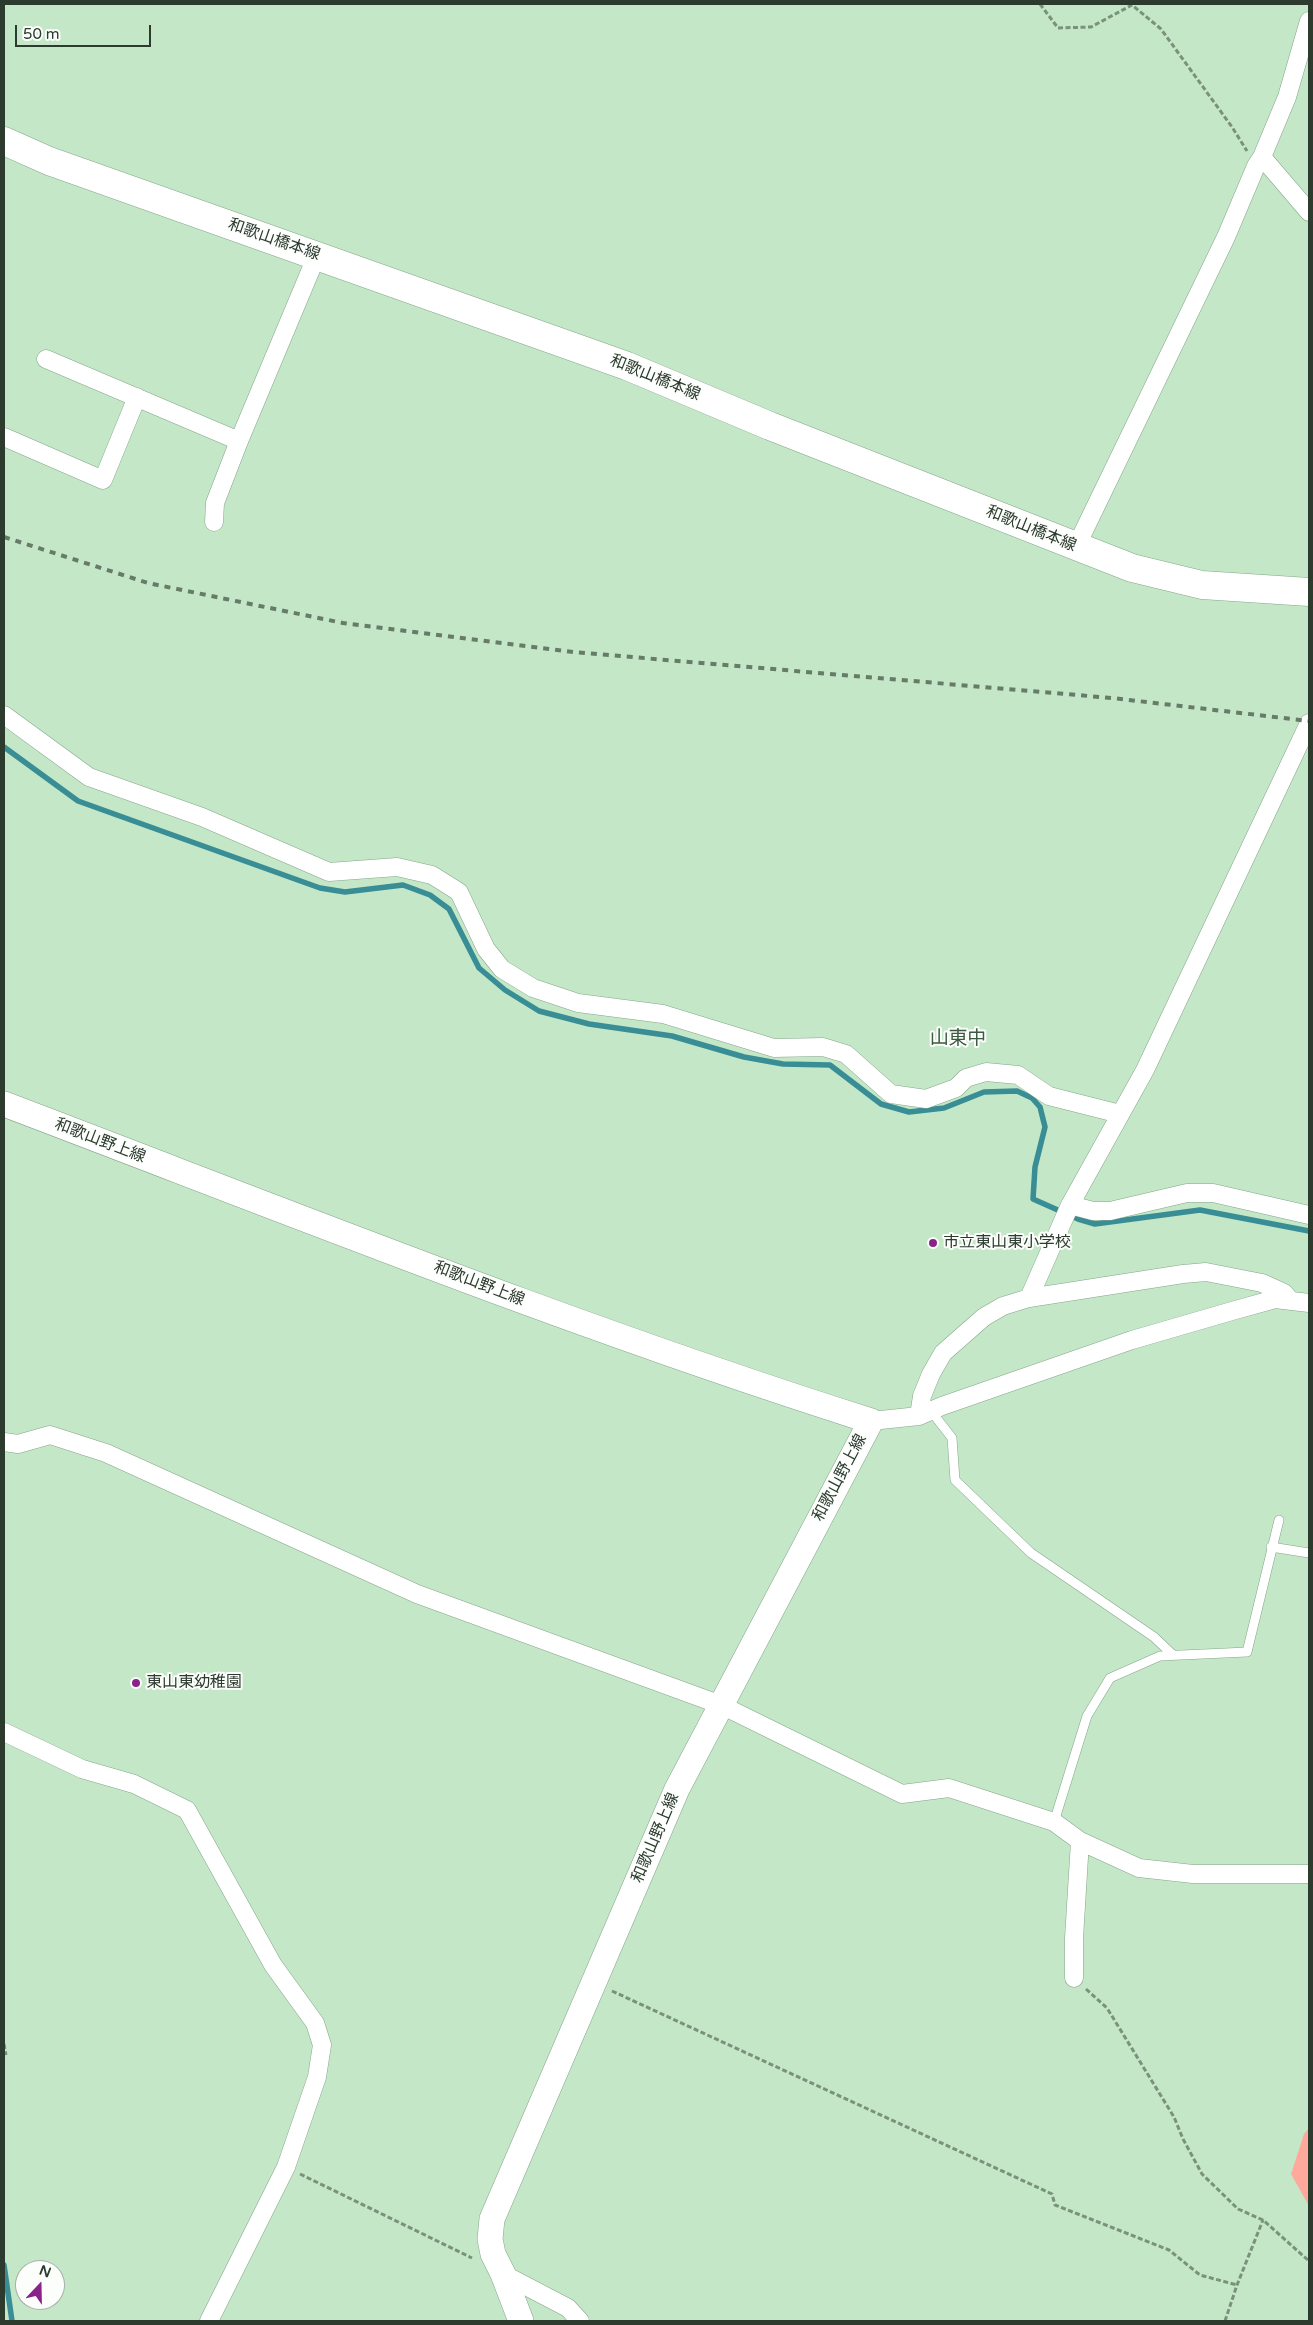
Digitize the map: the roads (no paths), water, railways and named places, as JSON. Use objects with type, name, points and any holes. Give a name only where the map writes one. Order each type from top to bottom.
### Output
[{"type":"main road","name":"和歌山橋本線","points":[[4,141],[49,161],[627,366],[770,426],[1132,568],[1202,586],[1309,592]]},
{"type":"main road","name":"和歌山野上線","points":[[4,1104],[619,1337],[871,1420],[677,1789],[595,1984],[492,2219],[490,2239],[493,2254],[503,2274],[521,2321]]},
{"type":"street","points":[[1076,547],[1226,237],[1287,97],[1309,21]]},
{"type":"street","points":[[1259,162],[1309,212]]},
{"type":"street","points":[[214,522],[215,503],[317,255]]},
{"type":"street","points":[[46,359],[239,441]]},
{"type":"street","points":[[4,437],[103,480],[137,397]]},
{"type":"street","points":[[4,715],[89,777],[202,817],[329,872],[397,867],[432,875],[459,892],[486,949],[502,970],[533,988],[578,1003],[663,1014],[774,1048],[823,1047],[831,1049],[846,1054],[891,1094],[926,1099],[956,1088],[966,1078],[986,1072],[1018,1075],[1049,1096],[1120,1114]]},
{"type":"street","points":[[1029,1298],[1070,1205],[1145,1070],[1309,723]]},
{"type":"street","points":[[1070,1205],[1093,1211],[1110,1211],[1187,1193],[1213,1193],[1309,1215]]},
{"type":"street","points":[[925,1413],[922,1396],[943,1353],[984,1317],[1003,1306],[1029,1298],[1206,1272],[1262,1284],[1284,1293],[1291,1301]]},
{"type":"street","points":[[871,1420],[925,1413],[1132,1340],[1275,1299],[1309,1303]]},
{"type":"street","points":[[4,1442],[18,1444],[50,1435],[106,1453],[417,1594],[720,1705],[902,1794],[949,1788],[1054,1822],[1080,1841],[1139,1868],[1193,1874],[1309,1874]]},
{"type":"street","points":[[4,1732],[82,1769],[134,1784],[187,1810],[273,1965],[315,2023],[322,2045],[317,2077],[286,2167],[209,2321]]},
{"type":"street","points":[[1074,1978],[1074,1938],[1080,1841]]},
{"type":"street","points":[[503,2274],[568,2308],[580,2321]]},
{"type":"lane","points":[[925,1413],[952,1438],[955,1480],[1031,1553],[1154,1637],[1173,1655]]},
{"type":"lane","points":[[1054,1822],[1087,1716],[1110,1678],[1160,1656],[1247,1652],[1279,1520]]},
{"type":"lane","points":[[1271,1547],[1309,1553]]},
{"type":"waterway","points":[[4,747],[78,801],[320,888],[345,892],[403,885],[430,895],[449,909],[479,968],[505,990],[539,1011],[589,1024],[672,1036],[744,1057],[783,1064],[830,1065],[881,1104],[909,1112],[944,1108],[984,1092],[1017,1091],[1032,1098],[1040,1107],[1045,1127],[1035,1167],[1033,1199],[1078,1219],[1095,1224],[1200,1210],[1309,1231]]},
{"type":"waterway","points":[[4,2265],[12,2321]]},
{"type":"railway","points":[[4,537],[148,583],[343,623],[573,652],[1112,698],[1309,721]]},
{"type":"place","name":"市立東山東小学校","points":[[933,1243]]},
{"type":"place","name":"東山東幼稚園","points":[[136,1683]]},
{"type":"district","name":"山東中","points":[[958,1039]]}]
